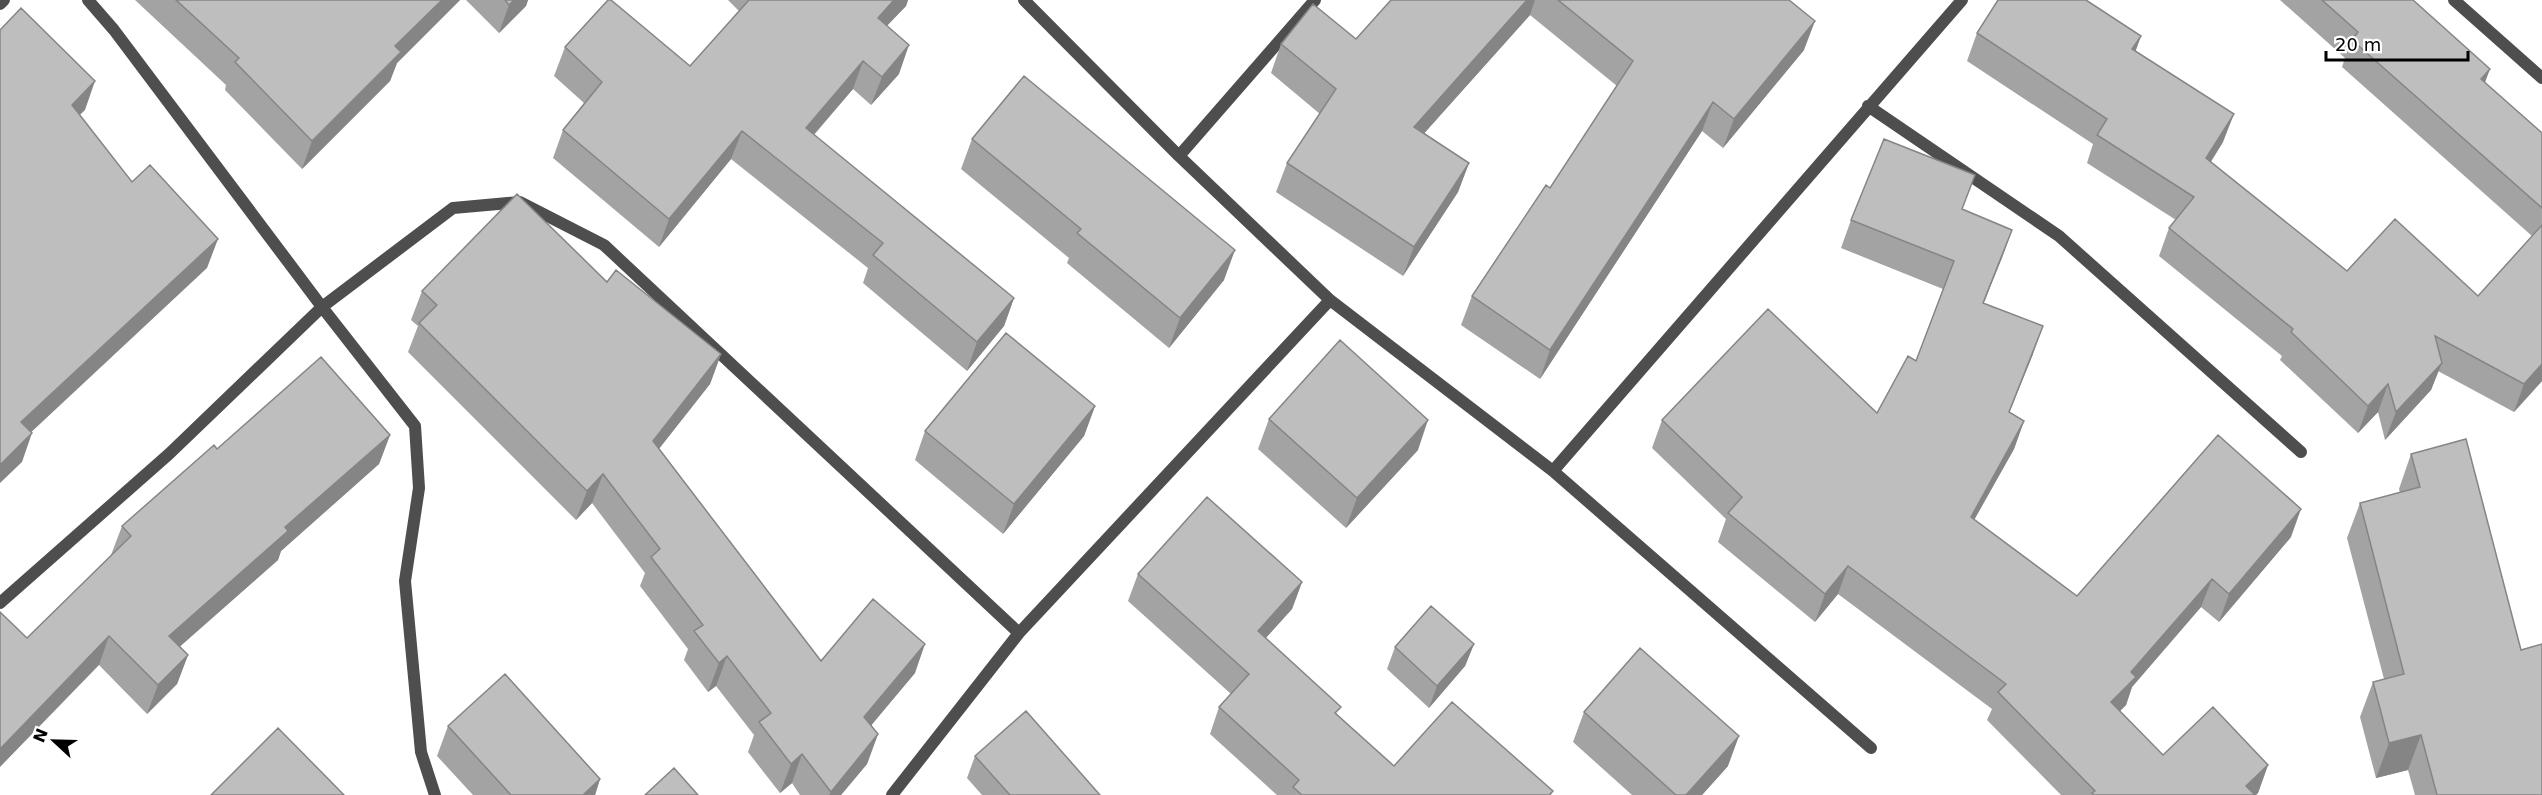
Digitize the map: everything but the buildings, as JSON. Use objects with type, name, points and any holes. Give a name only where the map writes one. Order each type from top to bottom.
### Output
[{"type":"street","points":[[0,4],[4,0]]},
{"type":"street","points":[[88,0],[114,30],[322,307],[416,426],[419,488],[405,581],[421,752],[435,795]]},
{"type":"street","points":[[1024,0],[1179,156],[1330,300],[1553,471],[1871,748]]},
{"type":"street","points":[[1179,156],[1315,0]]},
{"type":"street","points":[[1553,471],[1962,0]]},
{"type":"street","points":[[2454,0],[2542,78]]},
{"type":"street","points":[[1868,106],[2059,236],[2301,452]]},
{"type":"street","points":[[0,603],[169,454],[322,307],[453,208],[520,202],[604,245],[1018,633]]},
{"type":"street","points":[[892,795],[1018,633],[1330,300]]}]
